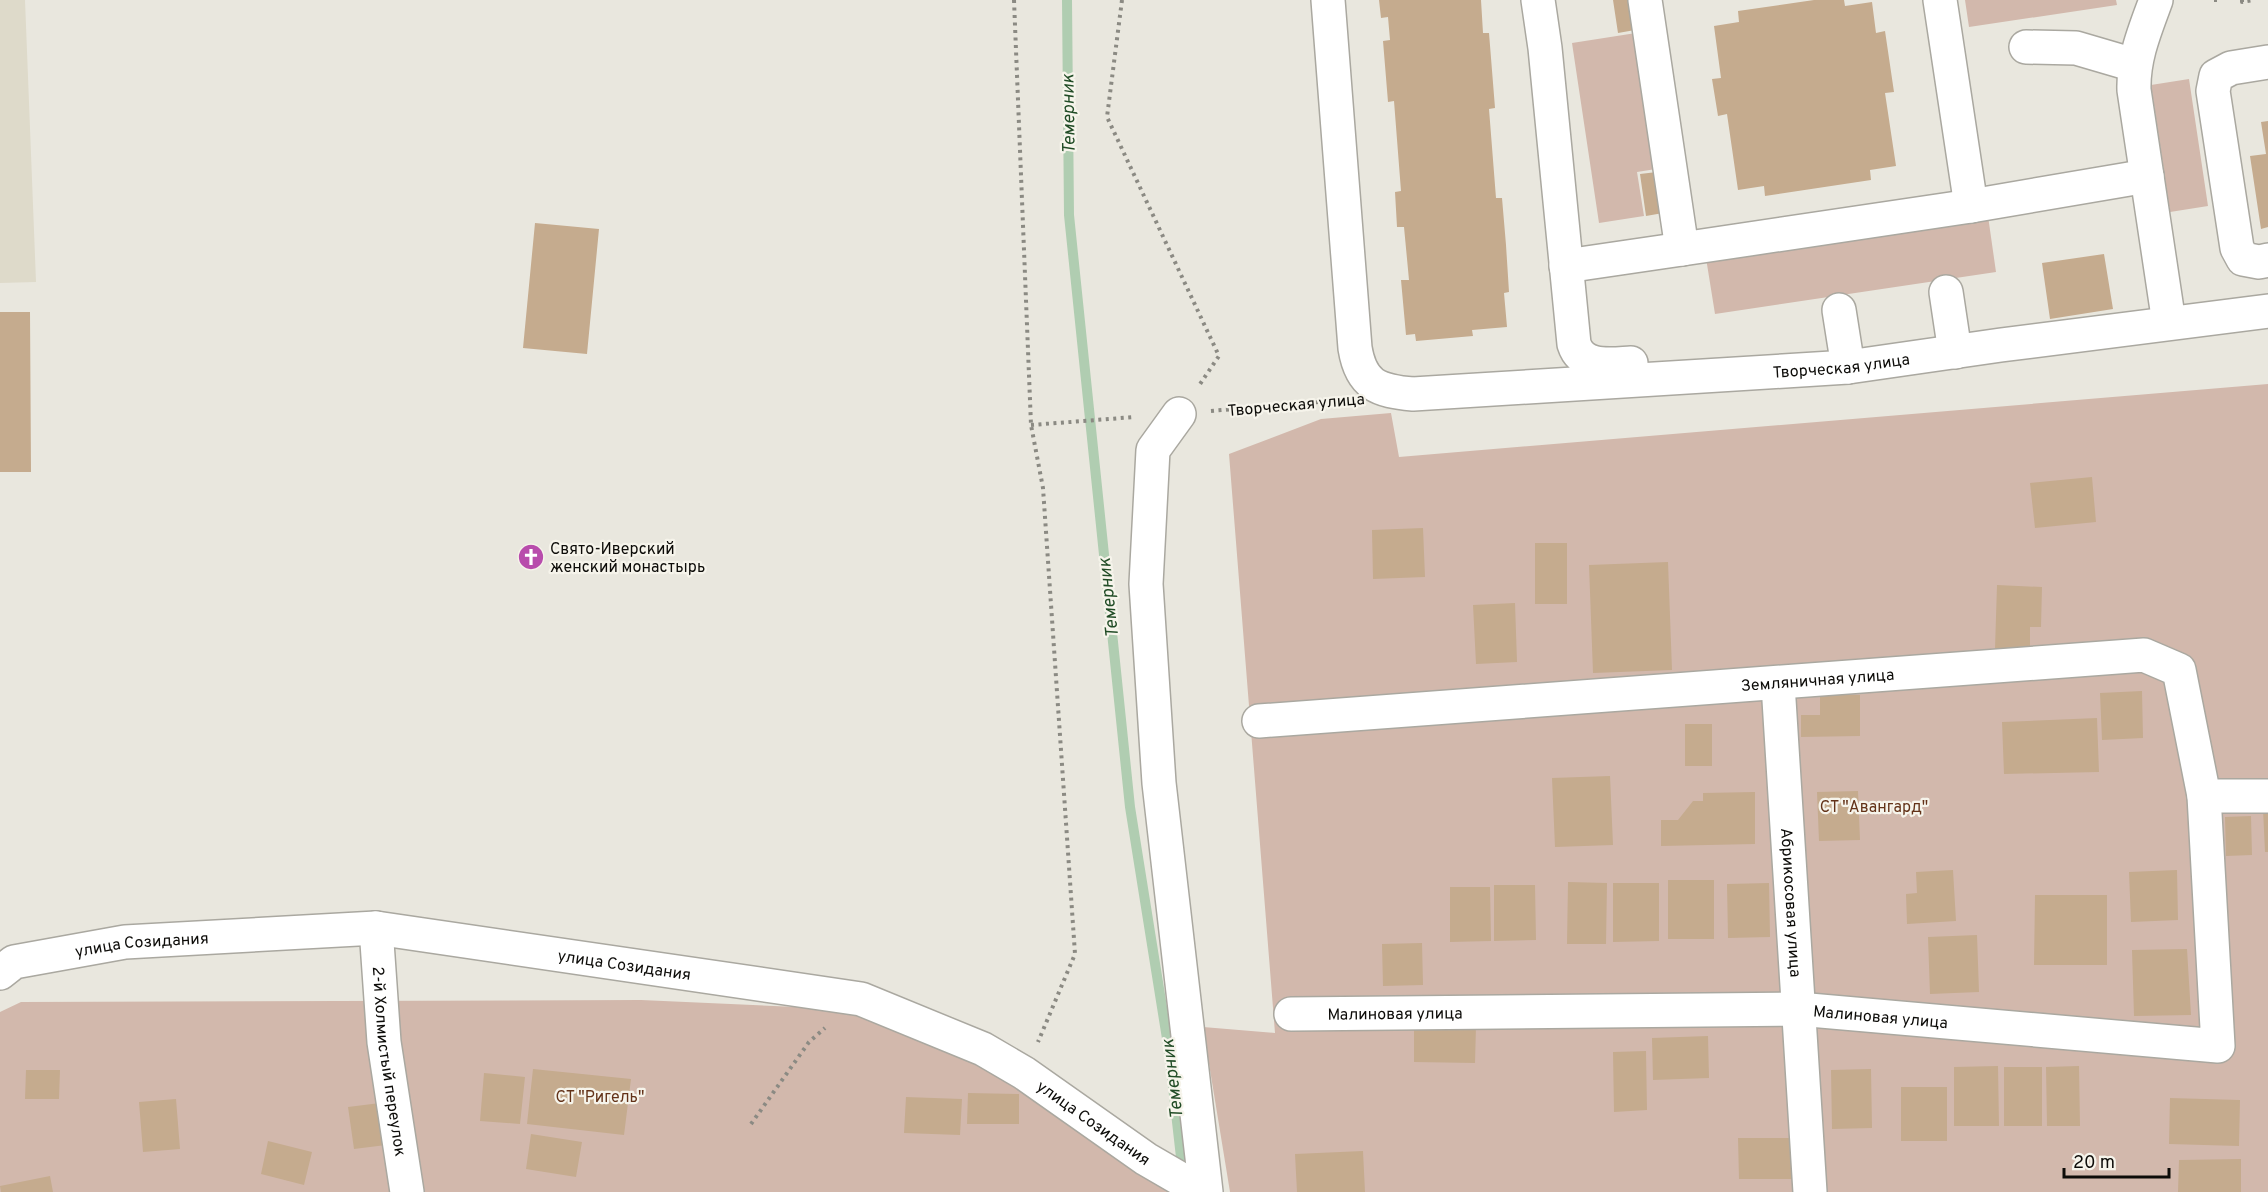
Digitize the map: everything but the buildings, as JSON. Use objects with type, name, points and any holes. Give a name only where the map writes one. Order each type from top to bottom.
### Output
[{"type":"street","name":"Творческая улица","points":[[1328,0],[1355,348],[1358,365],[1371,383],[1387,392],[1413,394],[1955,352],[2268,310]]},
{"type":"street","points":[[1538,0],[1545,48],[1574,344],[1580,355],[1593,363],[1846,360],[1839,310]]},
{"type":"street","points":[[1644,0],[1682,249]]},
{"type":"street","points":[[1940,0],[1971,206]]},
{"type":"street","points":[[2156,0],[2134,65],[2134,90],[2169,323]]},
{"type":"street","points":[[2026,47],[2076,48],[2134,65]]},
{"type":"street","points":[[2268,62],[2231,68],[2216,76],[2213,91],[2236,248],[2243,259],[2259,262],[2268,260]]},
{"type":"street","points":[[1566,266],[1971,206],[2147,176]]},
{"type":"street","points":[[1946,292],[1955,352]]},
{"type":"street","points":[[1179,414],[1153,450],[1146,584],[1158,783],[1205,1192]]},
{"type":"street","name":"Земляничная улица","points":[[1259,721],[2144,655],[2179,670],[2204,796]]},
{"type":"street","name":"Абрикосовая улица","points":[[1778,684],[1810,1192]]},
{"type":"street","points":[[2204,796],[2268,796]]},
{"type":"street","name":"Малиновая улица","points":[[1292,1014],[1798,1009],[2218,1047],[2204,796]]},
{"type":"street","name":"улица Созидания","points":[[0,973],[14,962],[125,942],[376,928],[861,999],[983,1049],[1024,1073],[1146,1159],[1205,1192]]},
{"type":"street","name":"2-й Холмистый переулок","points":[[376,928],[384,1042],[407,1192]]},
{"type":"path","points":[[1014,0],[1031,425],[1043,488],[1075,954],[1024,1073]]},
{"type":"path","points":[[1122,0],[1107,117],[1219,356],[1179,414]]},
{"type":"path","points":[[2214,0],[2222,0]]},
{"type":"path","points":[[2242,0],[2242,2],[2254,0]]},
{"type":"path","name":"Творческая улица","points":[[1179,414],[1343,400]]},
{"type":"path","points":[[1031,425],[1114,419]]},
{"type":"path","points":[[751,1124],[809,1042],[861,999]]},
{"type":"shaded area","points":[[0,0],[25,0],[36,282],[0,283]]},
{"type":"green space","points":[[1965,0],[2116,0],[2117,5],[1969,27]]},
{"type":"green space","points":[[1636,33],[1656,169],[1637,172],[1644,216],[1599,223],[1572,43]]},
{"type":"green space","points":[[2189,79],[2208,206],[2170,212],[2151,85]]},
{"type":"green space","points":[[1988,216],[1996,272],[1715,314],[1706,258]]},
{"type":"green space","name":"СТ \"Авангард\"","points":[[2268,384],[2268,1192],[1230,1192],[1203,1027],[1275,1033],[1229,454],[1321,419],[1391,413],[1399,457]]},
{"type":"green space","name":"СТ \"Ригель\"","points":[[641,1000],[865,1010],[1024,1073],[1201,1192],[0,1192],[0,1012],[21,1002]]},
{"type":"waterway","name":"Темерник","points":[[1067,0],[1069,215],[1130,807],[1169,1051],[1183,1175]]},
{"type":"place","name":"Свято-Иверский женский монастырь","points":[[531,557]]}]
